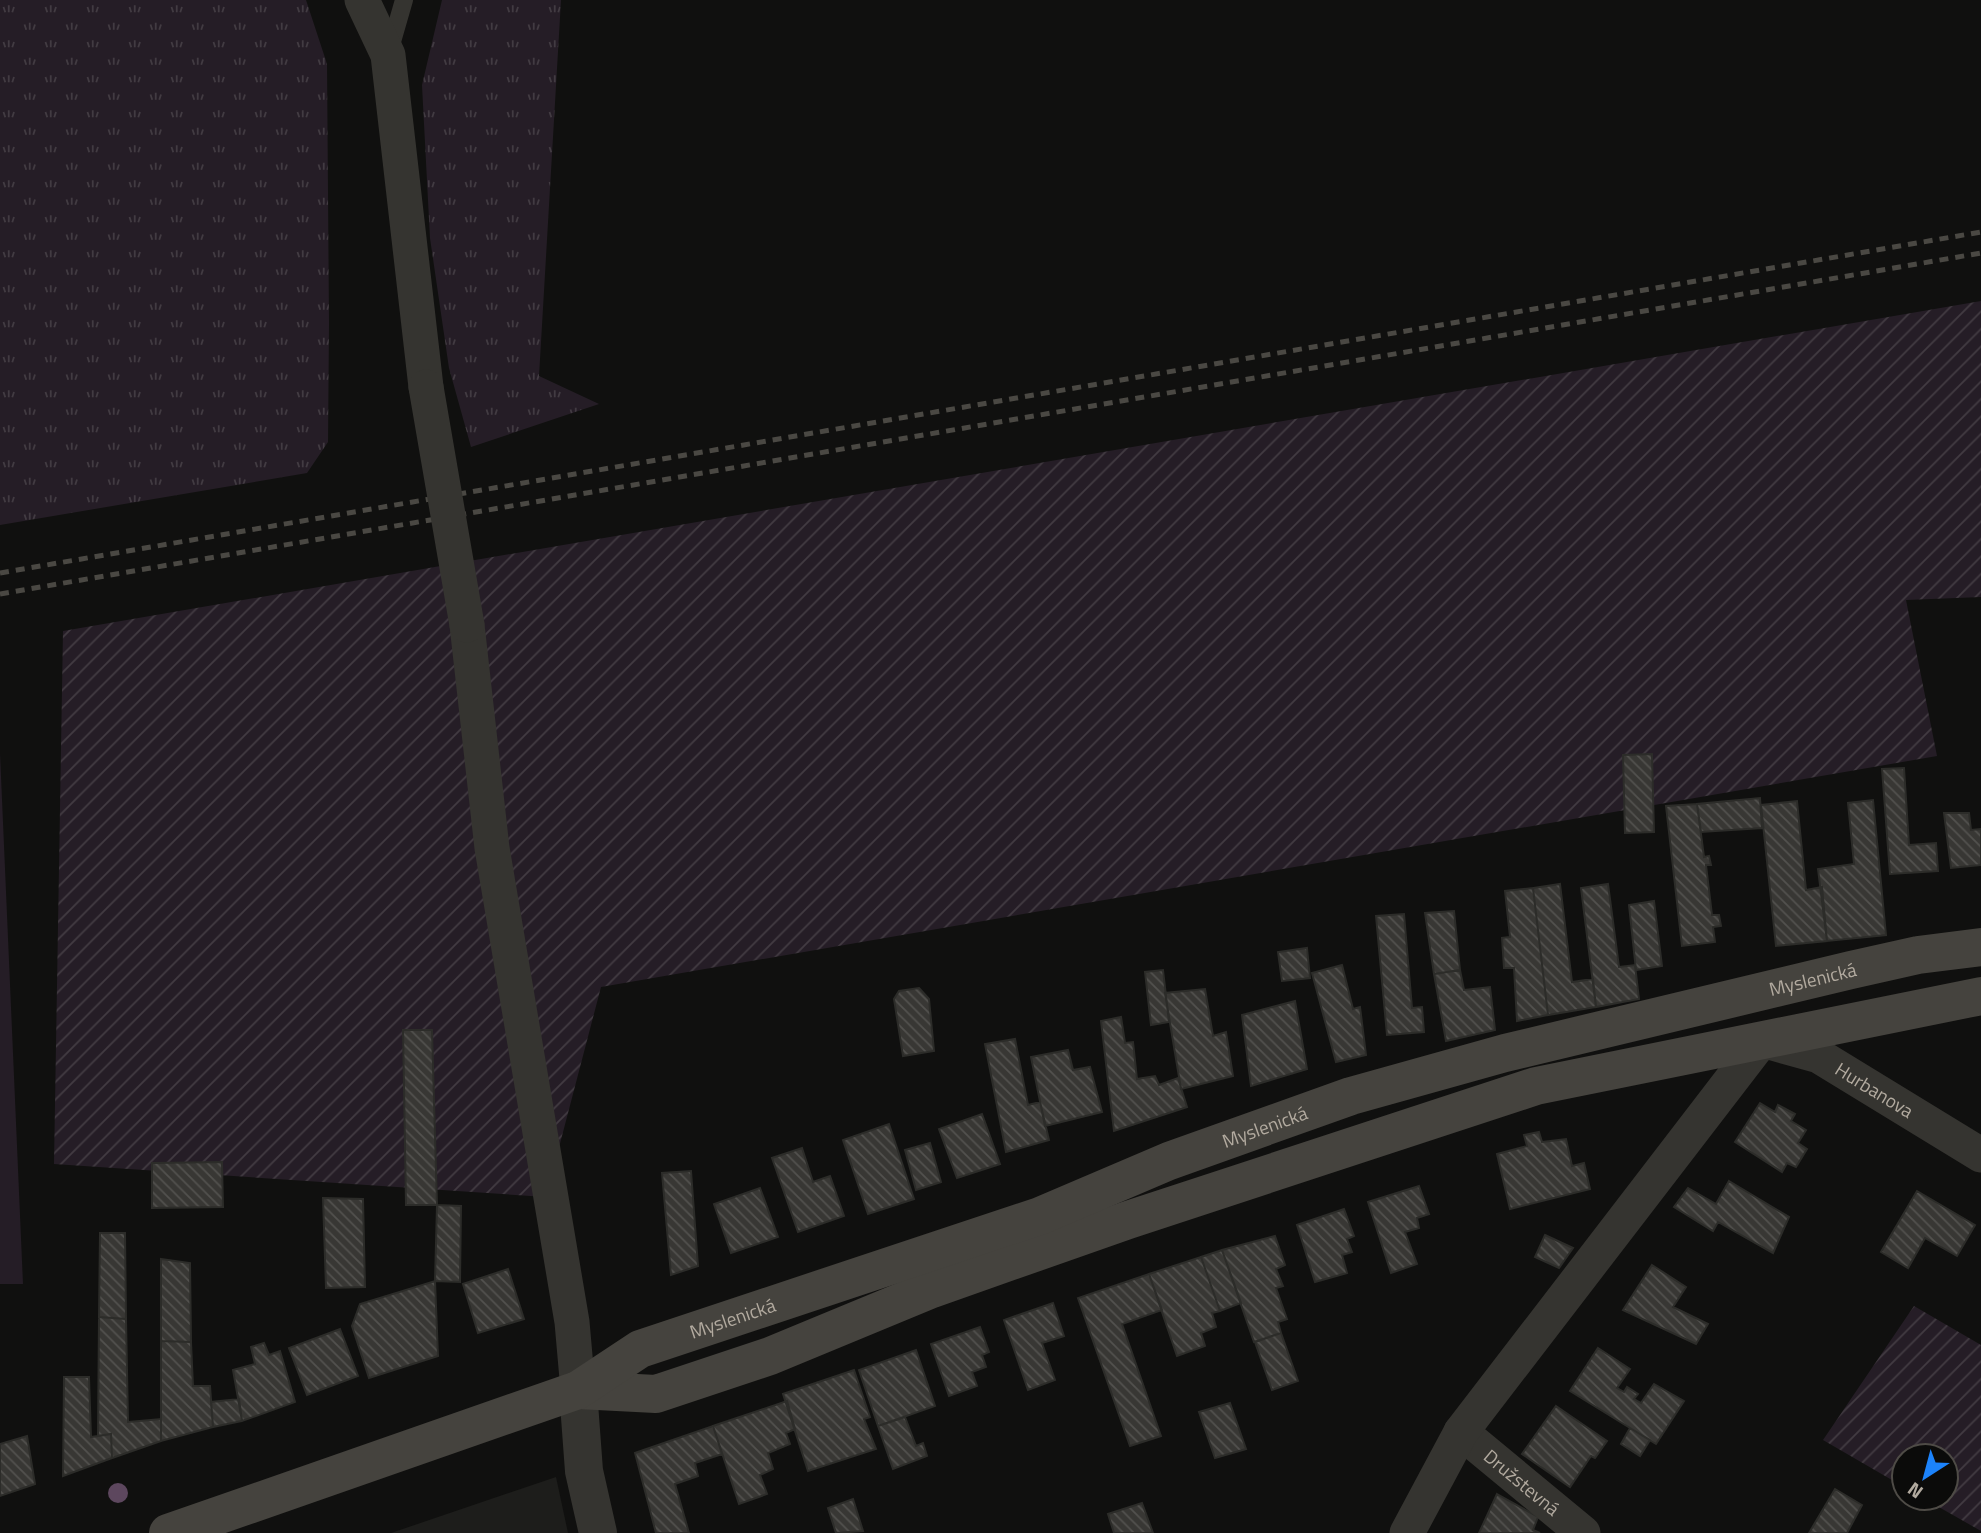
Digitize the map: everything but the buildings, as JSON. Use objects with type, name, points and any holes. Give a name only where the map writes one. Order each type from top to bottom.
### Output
[{"type":"main road","name":"Myslenická","points":[[168,1533],[578,1390],[640,1349],[1040,1216],[1169,1161],[1350,1096],[1518,1050],[1851,970],[1918,956],[1981,947]]},
{"type":"main road","name":"Myslenická","points":[[578,1390],[656,1394],[770,1356],[932,1289],[1486,1100],[1591,1073],[1981,996]]},
{"type":"street","points":[[362,0],[388,55],[426,387],[467,625],[492,848],[572,1322],[584,1471],[598,1533]]},
{"type":"street","points":[[1407,1533],[1461,1432],[1762,1040]]},
{"type":"street","name":"Hurbanova","points":[[1762,1040],[1819,1056],[1981,1155]]},
{"type":"street","name":"Družstevná","points":[[1461,1432],[1583,1533]]},
{"type":"lane","points":[[388,55],[404,0]]},
{"type":"shaded area","points":[[556,1477],[568,1533],[391,1533]]},
{"type":"green space","points":[[0,0],[306,0],[327,64],[329,323],[328,442],[307,473],[0,525]]},
{"type":"green space","points":[[442,0],[561,0],[539,376],[599,404],[471,447],[449,368],[430,238],[422,85]]},
{"type":"green space","points":[[1981,301],[1981,597],[1906,600],[1937,756],[601,987],[546,1197],[54,1164],[63,631]]},
{"type":"green space","points":[[0,753],[23,1284],[0,1284]]},
{"type":"green space","points":[[1914,1306],[1981,1345],[1981,1531],[1948,1512],[1960,1512],[1960,1442],[1890,1442],[1890,1479],[1823,1440]]},
{"type":"railway","points":[[0,573],[1981,232]]},
{"type":"railway","points":[[0,594],[1981,253]]}]
